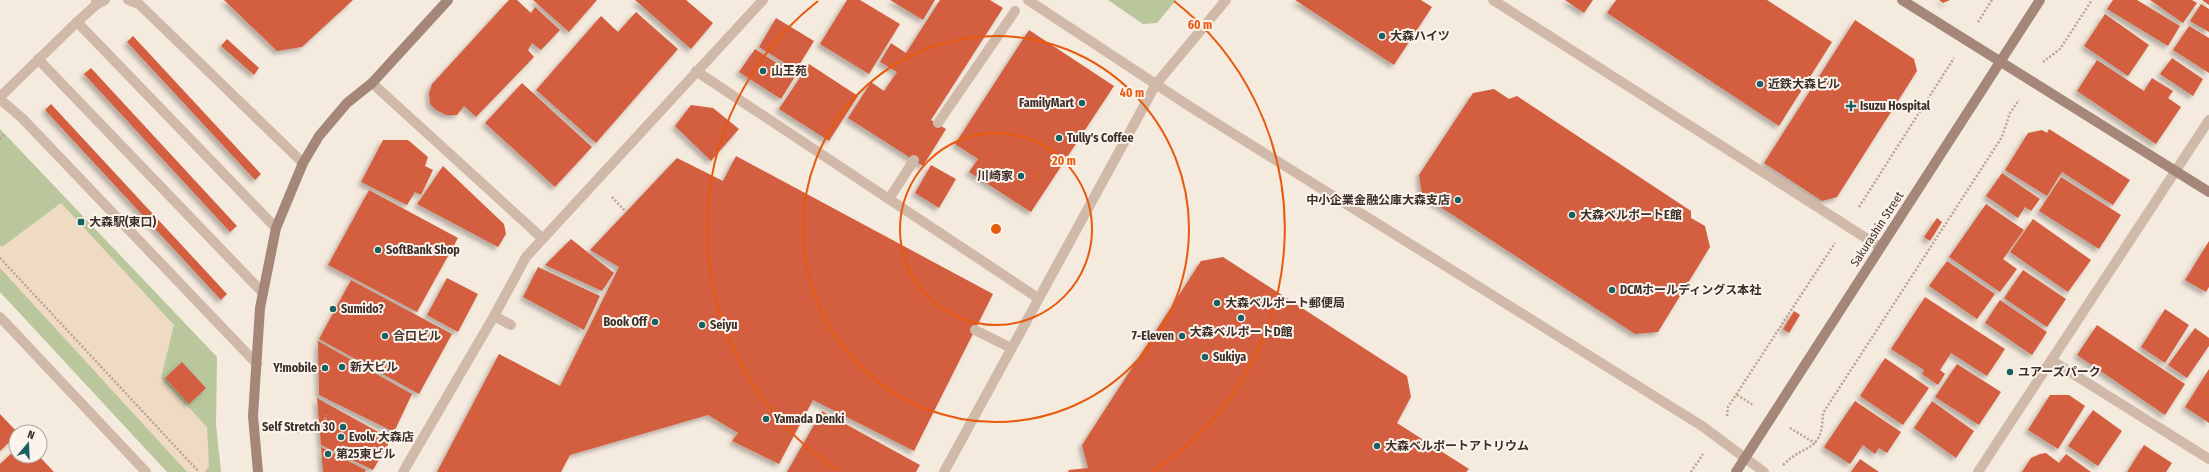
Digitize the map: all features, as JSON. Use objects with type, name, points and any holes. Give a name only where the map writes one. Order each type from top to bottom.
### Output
[{"type":"street","points":[[105,0],[96,2],[0,98],[23,119],[256,364]]},
{"type":"street","points":[[128,0],[139,4],[303,163]]},
{"type":"street","points":[[258,472],[253,416],[256,364],[263,293],[276,228],[303,163],[320,136],[347,103],[372,82],[448,0]]},
{"type":"street","points":[[403,472],[494,316],[526,256],[564,217],[696,71],[763,0]]},
{"type":"street","points":[[1028,0],[1156,84],[1702,426],[1764,472]]},
{"type":"street","points":[[944,472],[1156,84],[1226,0]]},
{"type":"street","points":[[1493,0],[1880,247]]},
{"type":"street","points":[[1902,0],[2209,192]]},
{"type":"street","name":"Sakurashin Street","points":[[1736,472],[2040,0]]},
{"type":"street","points":[[938,123],[1015,11]]},
{"type":"street","points":[[77,22],[276,228]]},
{"type":"street","points":[[38,59],[263,293]]},
{"type":"street","points":[[696,71],[1038,298]]},
{"type":"street","points":[[372,82],[542,238]]},
{"type":"street","points":[[1978,472],[2209,120]]},
{"type":"street","points":[[888,199],[914,160]]},
{"type":"street","points":[[494,316],[511,325]]},
{"type":"street","points":[[0,317],[146,472]]},
{"type":"street","points":[[975,330],[1011,348]]},
{"type":"street","points":[[2051,360],[2209,460]]},
{"type":"path","points":[[1975,26],[1992,0]]},
{"type":"path","points":[[2042,62],[2060,49],[2092,0]]},
{"type":"path","points":[[1857,210],[1949,67]]},
{"type":"path","points":[[1785,463],[1815,444],[1819,438],[1822,431],[1823,413],[2002,137],[2010,113]]},
{"type":"path","points":[[0,138],[5,134]]},
{"type":"path","points":[[1726,418],[1728,407],[1835,244]]},
{"type":"path","points":[[0,258],[199,472]]},
{"type":"path","points":[[297,432],[324,428],[326,415]]},
{"type":"path","points":[[1691,472],[1703,453]]},
{"type":"green space","points":[[1108,0],[1176,0],[1157,23],[1143,24]]},
{"type":"green space","points":[[0,129],[217,357],[216,425],[221,472],[167,472],[0,292]]},
{"type":"shaded area","points":[[61,203],[174,325],[161,378],[207,427],[209,466],[205,472],[187,472],[0,268],[0,245],[2,247]]},
{"type":"building","points":[[224,0],[353,0],[302,47],[277,51]]},
{"type":"building","points":[[509,0],[517,0],[531,13],[535,7],[560,30],[541,50],[532,43],[528,50],[534,57],[476,117],[464,106],[457,115],[446,115],[436,110],[430,104],[429,93],[432,84]]},
{"type":"building","points":[[533,0],[597,0],[569,32]]},
{"type":"building","points":[[635,0],[686,0],[713,23],[691,49]]},
{"type":"building","points":[[847,0],[860,0],[900,24],[869,74],[820,44]]},
{"type":"building","points":[[890,0],[935,0],[923,20]]},
{"type":"building","points":[[940,0],[990,0],[1003,8],[931,120],[946,129],[923,166],[848,118],[871,82],[884,91],[897,72],[880,62],[891,43],[906,53]]},
{"type":"building","name":"大森ハイツ","points":[[1295,0],[1421,0],[1432,7],[1394,65]]},
{"type":"building","points":[[1565,0],[1593,0],[1584,13]]},
{"type":"building","name":"近鉄大森ビル","points":[[1616,0],[1767,0],[1832,42],[1779,126],[1607,13]]},
{"type":"building","points":[[1939,0],[1950,0],[1943,3]]},
{"type":"building","points":[[2113,0],[2137,0],[2180,26],[2168,46],[2107,9]]},
{"type":"building","points":[[2150,0],[2192,0],[2197,3],[2183,23]]},
{"type":"building","points":[[2202,0],[2209,0],[2209,5]]},
{"type":"building","points":[[2201,4],[2209,9],[2209,32],[2190,21]]},
{"type":"building","points":[[636,12],[678,49],[596,143],[536,90],[601,16],[618,32]]},
{"type":"building","points":[[2105,14],[2149,45],[2128,76],[2084,46]]},
{"type":"building","points":[[776,18],[814,41],[796,70],[759,47]]},
{"type":"building","points":[[1855,20],[1914,59],[1917,71],[1837,197],[1822,201],[1764,163]]},
{"type":"building","points":[[2189,26],[2209,38],[2209,73],[2173,50]]},
{"type":"building","points":[[1029,30],[1114,86],[1031,212],[969,172],[978,159],[955,144]]},
{"type":"building","points":[[133,36],[261,174],[255,180],[127,42]]},
{"type":"building","points":[[227,39],[259,68],[254,75],[221,46]]},
{"type":"building","points":[[755,49],[796,75],[781,99],[739,72]]},
{"type":"building","points":[[2172,58],[2203,79],[2193,96],[2160,74]]},
{"type":"building","points":[[2097,60],[2144,91],[2152,78],[2173,91],[2168,98],[2181,107],[2156,144],[2077,91]]},
{"type":"building","points":[[809,64],[858,96],[829,141],[779,109]]},
{"type":"building","points":[[91,68],[237,226],[230,232],[84,74]]},
{"type":"building","points":[[522,83],[592,147],[555,187],[485,123]]},
{"type":"building","name":"大森ベルポートE館","points":[[1494,89],[1509,99],[1517,96],[1691,211],[1691,218],[1705,226],[1710,247],[1658,332],[1635,334],[1422,195],[1419,175],[1473,93]]},
{"type":"building","points":[[51,104],[227,294],[221,300],[45,110]]},
{"type":"building","points":[[691,105],[713,108],[739,129],[711,161],[675,126]]},
{"type":"building","points":[[2049,129],[2130,180],[2113,205],[2062,172],[2047,196],[2005,170],[2028,133],[2042,130],[2047,133]]},
{"type":"building","points":[[383,140],[408,140],[428,157],[425,166],[433,170],[421,195],[415,192],[407,205],[361,182]]},
{"type":"building","points":[[736,156],[993,294],[914,451],[813,400],[779,464],[732,441],[738,433],[708,415],[570,455],[561,472],[437,472],[499,354],[560,386],[619,267],[590,250],[677,158],[723,181]]},
{"type":"building","points":[[931,165],[956,179],[939,208],[915,193]]},
{"type":"building","points":[[443,166],[504,224],[506,234],[498,247],[417,204]]},
{"type":"building","points":[[2002,173],[2040,199],[2031,211],[2025,207],[2018,218],[1986,196]]},
{"type":"building","points":[[2061,177],[2121,215],[2099,249],[2039,211]]},
{"type":"building","points":[[369,190],[458,238],[417,312],[328,265]]},
{"type":"building","points":[[1986,204],[2024,230],[2003,259],[2017,269],[2000,292],[1949,257]]},
{"type":"building","points":[[1937,218],[1942,222],[1930,241],[1924,237]]},
{"type":"building","points":[[2033,219],[2091,260],[2068,292],[2010,252]]},
{"type":"building","points":[[571,239],[614,273],[602,291],[545,265]]},
{"type":"building","points":[[2209,241],[2209,287],[2206,292],[2185,280]]},
{"type":"building","name":"大森ベルポートD館","points":[[1223,257],[1407,376],[1411,397],[1397,423],[1469,469],[1466,472],[1068,472],[1069,470],[1088,468],[1082,445],[1201,261]]},
{"type":"building","points":[[1947,261],[1995,294],[1977,319],[1929,286]]},
{"type":"building","points":[[538,267],[600,296],[584,330],[523,297]]},
{"type":"building","points":[[2023,270],[2066,299],[2047,327],[2004,298]]},
{"type":"building","points":[[447,278],[478,294],[458,332],[427,315]]},
{"type":"building","name":"合口ビル","points":[[351,280],[452,334],[419,394],[319,339]]},
{"type":"building","points":[[1925,297],[2005,349],[1987,376],[1951,353],[1940,370],[1945,374],[1938,385],[1922,374],[1924,370],[1891,349]]},
{"type":"building","points":[[2000,300],[2047,332],[2032,355],[1985,323]]},
{"type":"building","points":[[2165,309],[2189,325],[2165,363],[2141,347]]},
{"type":"building","points":[[1794,311],[1800,315],[1789,333],[1783,329]]},
{"type":"building","points":[[2097,325],[2185,384],[2165,415],[2077,355]]},
{"type":"building","points":[[2195,328],[2209,338],[2209,346],[2187,378],[2168,365]]},
{"type":"building","name":"新大ビル","points":[[318,341],[412,394],[394,432],[319,395]]},
{"type":"building","points":[[1885,358],[1929,388],[1903,425],[1860,396]]},
{"type":"building","points":[[182,362],[206,388],[189,404],[165,378]]},
{"type":"building","points":[[1957,364],[2001,392],[1979,425],[1935,397]]},
{"type":"building","points":[[2209,369],[2209,423],[2185,407]]},
{"type":"building","points":[[2050,395],[2069,395],[2085,406],[2058,449],[2028,430]]},
{"type":"building","points":[[317,398],[391,439],[373,470],[321,445]]},
{"type":"building","points":[[1855,401],[1901,432],[1887,453],[1879,448],[1875,454],[1863,445],[1850,464],[1824,447]]},
{"type":"building","points":[[1932,401],[1974,431],[1956,458],[1914,428]]},
{"type":"building","points":[[2093,410],[2122,431],[2098,466],[2068,446]]},
{"type":"building","points":[[822,411],[920,465],[916,472],[787,472]]},
{"type":"building","points":[[0,414],[9,424],[8,424],[8,444],[0,451]]},
{"type":"building","points":[[2144,445],[2172,463],[2166,472],[2127,472]]},
{"type":"building","name":"第25東ビル","points":[[321,447],[366,470],[365,472],[323,472]]},
{"type":"building","points":[[2046,453],[2059,463],[2066,454],[2091,472],[2022,472],[2031,458]]},
{"type":"building","points":[[8,456],[8,464],[46,464],[54,472],[0,472],[0,464]]},
{"type":"building","points":[[1860,459],[1879,472],[1851,472]]},
{"type":"place","name":"大森ハイツ","points":[[1382,36]]},
{"type":"place","name":"山王苑","points":[[763,71]]},
{"type":"place","name":"近鉄大森ビル","points":[[1760,84]]},
{"type":"place","name":"FamilyMart","points":[[1082,103]]},
{"type":"place","name":"Isuzu Hospital","points":[[1851,106]]},
{"type":"place","name":"Tully's Coffee","points":[[1059,138]]},
{"type":"place","name":"川崎家","points":[[1021,176]]},
{"type":"place","name":"中小企業金融公庫大森支店","points":[[1458,200]]},
{"type":"place","name":"大森ベルポートE館","points":[[1572,215]]},
{"type":"place","name":"大森駅(東口)","points":[[81,222]]},
{"type":"place","name":"SoftBank Shop","points":[[378,250]]},
{"type":"place","name":"DCMホールディングス本社","points":[[1612,290]]},
{"type":"place","name":"大森ベルポート郵便局","points":[[1217,303]]},
{"type":"place","name":"Sumido?","points":[[333,309]]},
{"type":"place","name":"大森ベルポートD館","points":[[1241,318]]},
{"type":"place","name":"Book Off","points":[[655,322]]},
{"type":"place","name":"Seiyu","points":[[702,325]]},
{"type":"place","name":"合口ビル","points":[[385,336]]},
{"type":"place","name":"7-Eleven","points":[[1182,336]]},
{"type":"place","name":"Sukiya","points":[[1205,357]]},
{"type":"place","name":"新大ビル","points":[[342,367]]},
{"type":"place","name":"Y!mobile","points":[[325,368]]},
{"type":"place","name":"ユアーズパーク","points":[[2010,372]]},
{"type":"place","name":"Yamada Denki","points":[[766,419]]},
{"type":"place","name":"Self Stretch 30","points":[[343,427]]},
{"type":"place","name":"Evolv 大森店","points":[[341,437]]},
{"type":"place","name":"大森ベルポートアトリウム","points":[[1377,446]]},
{"type":"place","name":"第25東ビル","points":[[328,454]]}]
